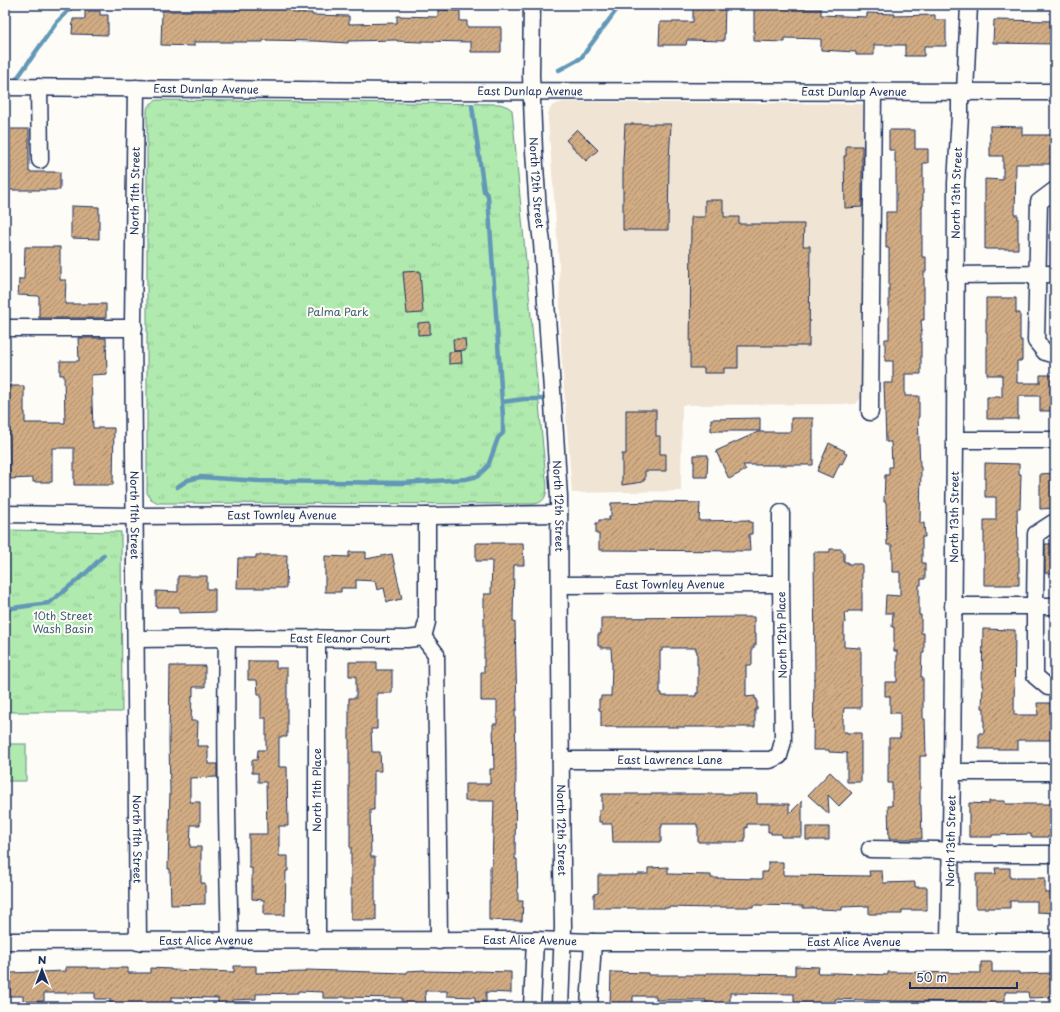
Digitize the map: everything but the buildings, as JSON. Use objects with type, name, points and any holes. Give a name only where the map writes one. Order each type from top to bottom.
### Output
[{"type":"street","name":"North 12th Street","points":[[532,5],[534,151],[538,211],[542,243],[559,514],[563,941],[560,1007]]},
{"type":"street","name":"North 13th Street","points":[[949,942],[956,440],[956,183],[969,5]]},
{"type":"street","name":"East Dunlap Avenue","points":[[5,86],[532,92],[1055,92]]},
{"type":"street","points":[[39,87],[40,160]]},
{"type":"street","name":"North 11th Street","points":[[136,88],[134,516],[138,942]]},
{"type":"street","points":[[870,412],[873,92]]},
{"type":"street","points":[[1055,190],[1039,202],[1036,341],[1045,352],[1055,355]]},
{"type":"street","points":[[956,275],[1055,274]]},
{"type":"street","points":[[5,328],[134,328]]},
{"type":"street","points":[[956,440],[1055,440]]},
{"type":"street","name":"North 12th Place","points":[[779,756],[783,741],[781,513]]},
{"type":"street","name":"East Townley Avenue","points":[[5,514],[134,516],[427,516],[559,514]]},
{"type":"street","points":[[427,516],[427,622],[423,637],[436,654],[439,941]]},
{"type":"street","points":[[1055,523],[1036,534],[1035,606],[1035,676],[1048,687],[1055,688]]},
{"type":"street","name":"East Townley Avenue","points":[[560,586],[781,584]]},
{"type":"street","points":[[953,606],[1055,606]]},
{"type":"street","name":"East Eleanor Court","points":[[136,639],[407,639],[423,637]]},
{"type":"street","points":[[227,638],[226,697],[230,941]]},
{"type":"street","name":"North 11th Place","points":[[317,638],[317,941]]},
{"type":"street","name":"East Lawrence Lane","points":[[561,760],[770,760],[779,756]]},
{"type":"street","points":[[952,772],[1055,772]]},
{"type":"street","points":[[870,849],[937,850],[966,854],[1055,854]]},
{"type":"street","points":[[532,1007],[535,940]]},
{"type":"street","name":"East Alice Avenue","points":[[5,941],[138,942],[535,940],[593,942],[1055,942]]},
{"type":"street","points":[[590,1007],[593,942]]},
{"type":"shaded area","points":[[563,102],[866,104],[861,398],[856,404],[682,405],[681,491],[572,493],[561,349],[559,262],[548,119],[548,114],[553,105]]},
{"type":"green space","name":"Palma Park","points":[[157,100],[500,104],[512,110],[547,485],[546,495],[540,502],[534,504],[158,503],[151,499],[147,493],[147,109],[151,103]]},
{"type":"green space","name":"10th Street Wash Basin","points":[[5,530],[121,532],[122,712],[5,712]]},
{"type":"green space","points":[[5,744],[26,744],[26,781],[5,781]]},
{"type":"waterway","points":[[13,84],[57,22],[74,5]]},
{"type":"waterway","points":[[559,70],[581,58],[620,5]]},
{"type":"waterway","points":[[177,487],[188,480],[200,477],[259,481],[402,483],[466,479],[478,476],[488,466],[498,438],[503,433],[503,417],[488,196],[484,191],[472,106]]},
{"type":"waterway","points":[[502,402],[524,399],[551,399]]},
{"type":"waterway","points":[[5,609],[49,603],[86,573],[104,555]]}]
